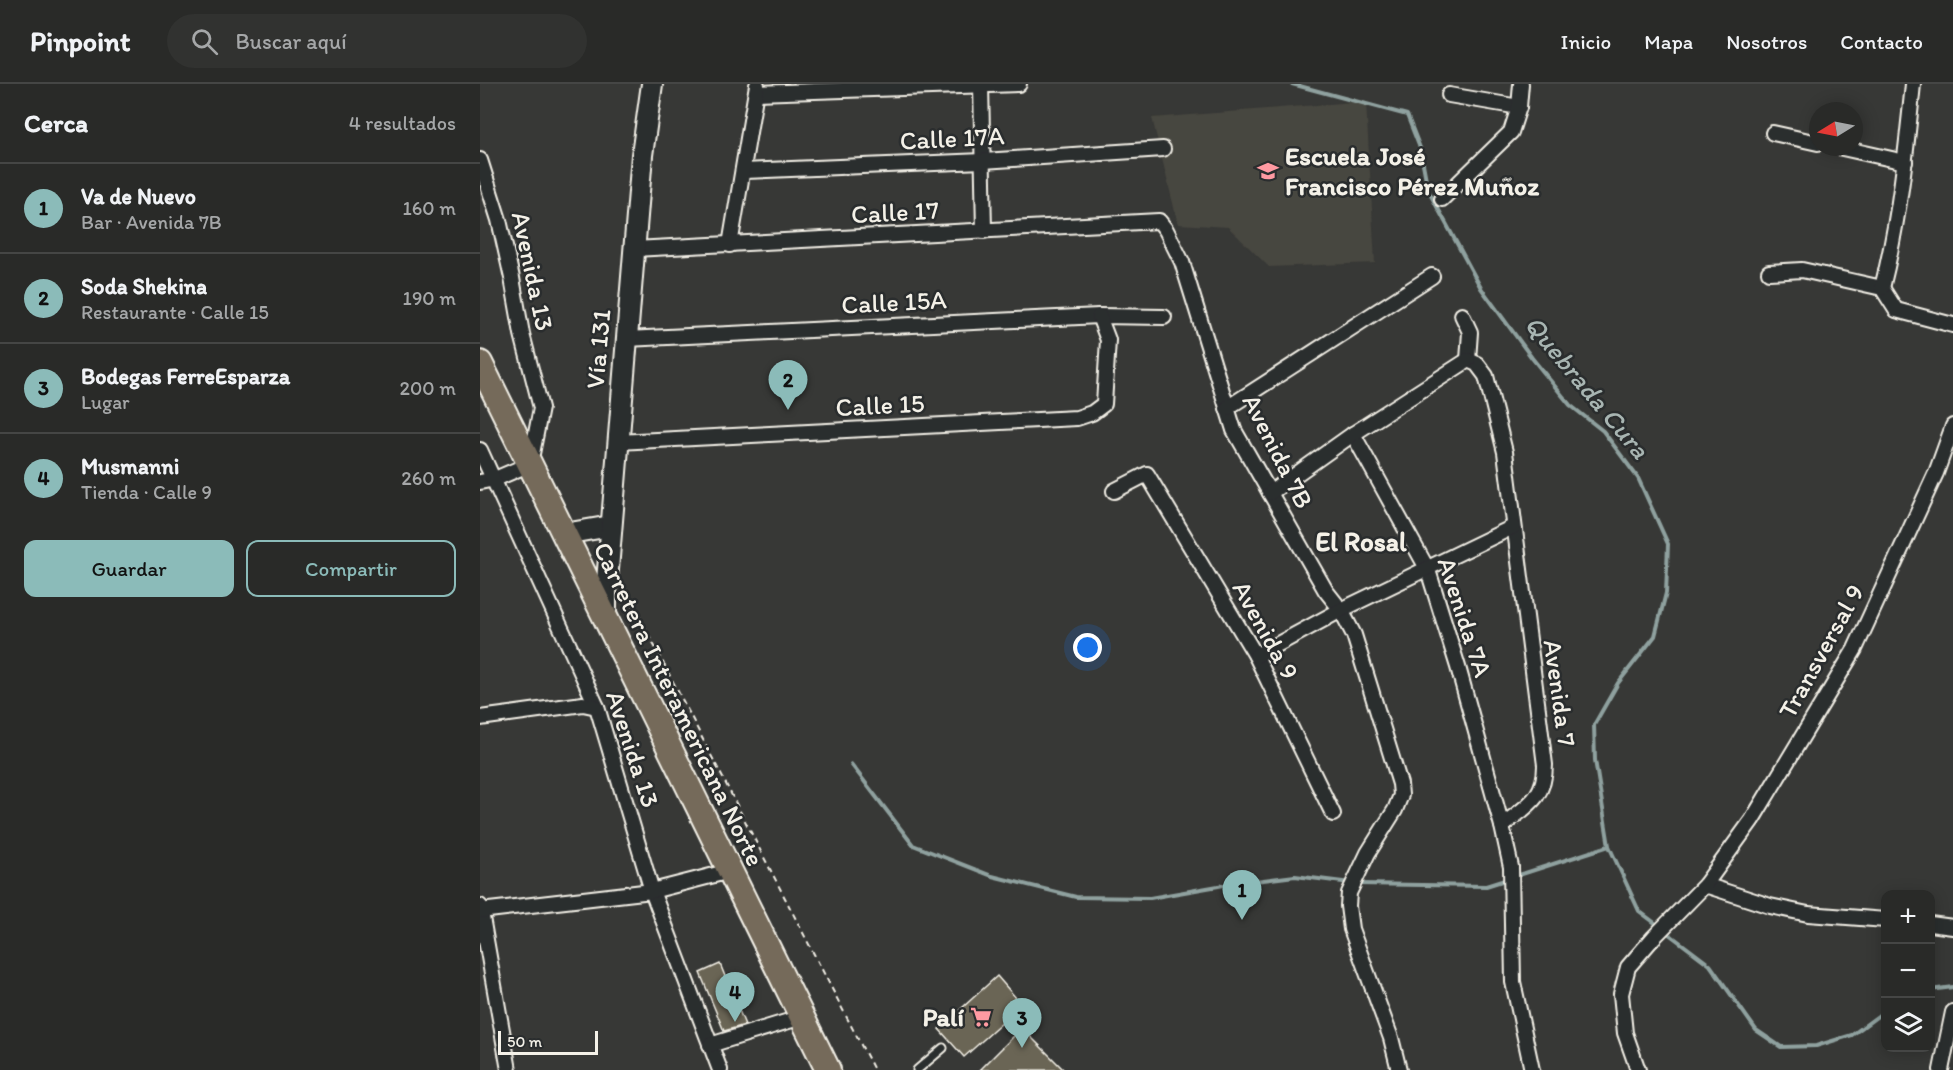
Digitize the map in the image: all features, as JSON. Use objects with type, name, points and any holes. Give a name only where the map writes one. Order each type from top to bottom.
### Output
[{"type":"highway","name":"Carretera Interamericana Norte","points":[[480,363],[530,464],[570,533],[606,619],[828,1070]]},
{"type":"main road","name":"Vía 131","points":[[606,619],[614,589],[611,526],[642,154],[652,84]]},
{"type":"main road","points":[[570,533],[611,526]]},
{"type":"street","points":[[730,245],[756,89],[1019,84]]},
{"type":"street","points":[[1442,200],[1511,132],[1519,107],[1521,84]]},
{"type":"street","points":[[1882,288],[1892,249],[1905,162],[1913,84]]},
{"type":"street","points":[[981,85],[984,231]]},
{"type":"street","points":[[1449,95],[1519,107]]},
{"type":"street","points":[[1773,133],[1809,141]]},
{"type":"street","name":"Calle 17A","points":[[744,171],[983,161],[1163,149]]},
{"type":"street","points":[[1863,153],[1905,162]]},
{"type":"street","name":"Avenida 13","points":[[480,160],[499,220],[522,334],[541,408],[530,464]]},
{"type":"street","name":"Calle 17","points":[[634,249],[1159,221]]},
{"type":"street","name":"Avenida 7B","points":[[1159,221],[1182,262],[1234,430],[1326,591],[1341,610],[1354,635],[1401,784],[1401,795],[1395,810],[1368,853],[1349,893],[1348,906],[1351,929],[1391,1038],[1399,1070]]},
{"type":"street","points":[[1769,272],[1803,270],[1882,288],[1896,310],[1953,325]]},
{"type":"street","points":[[1227,408],[1432,276]]},
{"type":"street","points":[[1270,493],[1353,434],[1468,360],[1470,332],[1462,315]]},
{"type":"street","name":"Calle 15A","points":[[626,339],[1099,316],[1164,317]]},
{"type":"street","name":"Calle 15","points":[[618,442],[1077,418],[1092,413],[1104,404],[1108,340],[1099,316]]},
{"type":"street","name":"Avenida 7","points":[[1468,360],[1477,364],[1486,376],[1504,452],[1545,765],[1545,781],[1538,795],[1502,826]]},
{"type":"street","name":"Transversal 9","points":[[1638,1070],[1625,1033],[1621,994],[1628,967],[1654,936],[1705,885],[1752,820],[1856,649],[1936,474],[1953,426]]},
{"type":"street","name":"Avenida 7A","points":[[1353,434],[1428,570],[1502,826]]},
{"type":"street","name":"Avenida 13","points":[[480,450],[597,707],[652,891],[720,1070]]},
{"type":"street","points":[[480,482],[495,479],[530,464]]},
{"type":"street","name":"Avenida 9","points":[[1114,491],[1147,474],[1256,656],[1333,814]]},
{"type":"street","points":[[1256,656],[1341,610],[1513,527]]},
{"type":"street","points":[[480,718],[583,704],[597,707]]},
{"type":"street","points":[[1502,826],[1511,867],[1513,982],[1532,1070]]},
{"type":"street","points":[[509,1070],[480,910],[652,891],[730,871]]},
{"type":"street","points":[[1705,885],[1770,906],[1808,914],[1881,920]]},
{"type":"street","points":[[1935,925],[1953,927]]},
{"type":"street","points":[[1941,1070],[1953,1012]]},
{"type":"street","points":[[710,1046],[802,1017]]},
{"type":"lane","points":[[917,1070],[943,1048]]},
{"type":"path","points":[[614,589],[874,1070]]},
{"type":"shaded area","name":"Escuela José Francisco Pérez Muñoz","points":[[1366,101],[1375,263],[1269,267],[1228,227],[1178,224],[1152,118]]},
{"type":"building","points":[[720,964],[745,1025],[724,1031],[700,973]]},
{"type":"building","name":"Palí","points":[[997,976],[1022,1005],[964,1057],[939,1029]]},
{"type":"building","points":[[1022,1028],[1064,1070],[980,1070]]},
{"type":"waterway","name":"Quebrada Cura","points":[[1292,84],[1407,115],[1420,148],[1428,190],[1481,288],[1570,405],[1603,431],[1638,478],[1668,544],[1666,593],[1655,636],[1618,683],[1594,725],[1595,760],[1609,846],[1639,911],[1659,926]]},
{"type":"waterway","points":[[851,764],[913,845],[992,876],[1076,897],[1150,898],[1295,876],[1351,883]]},
{"type":"waterway","points":[[1516,876],[1609,846]]},
{"type":"waterway","points":[[1358,884],[1486,886],[1508,879]]},
{"type":"waterway","name":"Quebrada Cura","points":[[1665,931],[1710,965],[1756,1030],[1781,1047],[1816,1046],[1852,1035],[1881,1014]]},
{"type":"waterway","name":"Quebrada Cura","points":[[1935,989],[1953,987]]},
{"type":"place","name":"Escuela José Francisco Pérez Muñoz","points":[[1268,171]]},
{"type":"place","name":"Soda Shekina","points":[[788,410]]},
{"type":"place","name":"Va de Nuevo","points":[[1242,920]]},
{"type":"place","name":"Palí","points":[[981,1017]]},
{"type":"place","name":"Musmanni","points":[[735,1022]]},
{"type":"place","name":"Bodegas FerreEsparza","points":[[1022,1048]]},
{"type":"district","name":"El Rosal","points":[[1361,542]]}]
